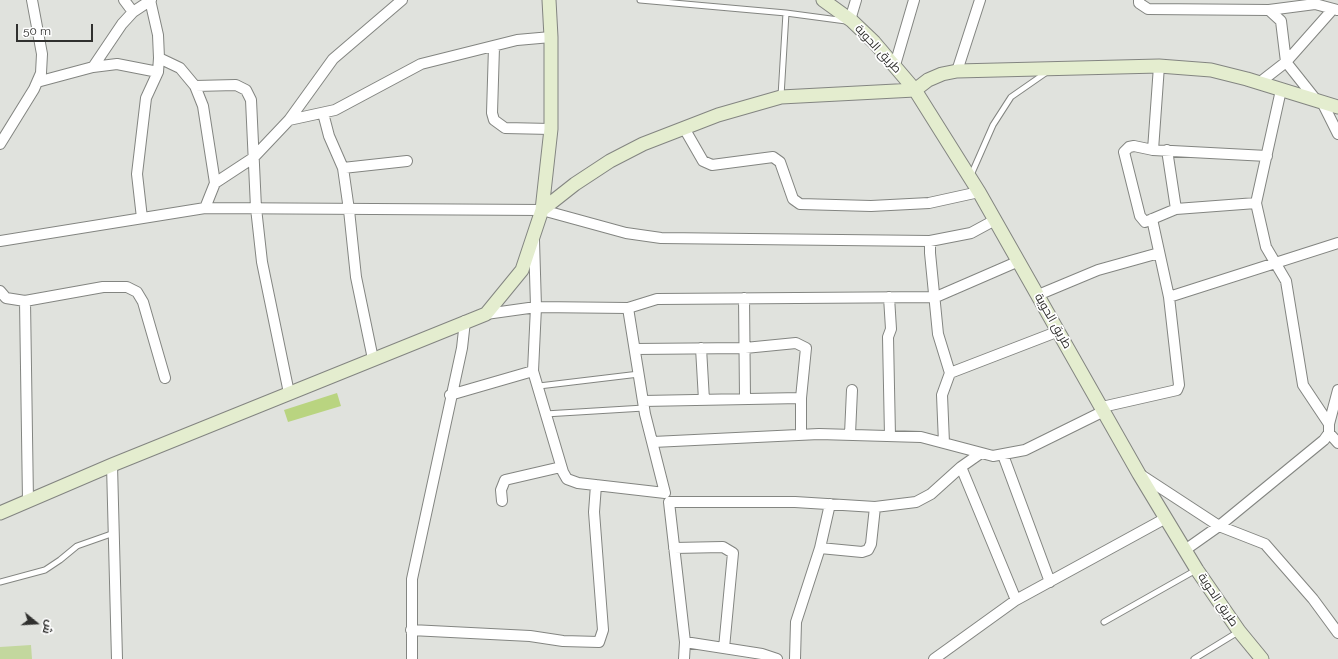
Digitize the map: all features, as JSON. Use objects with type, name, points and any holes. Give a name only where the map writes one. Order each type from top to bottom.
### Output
[{"type":"street","points":[[0,144],[37,82],[40,73],[42,54],[32,0]]},
{"type":"street","points":[[124,0],[133,12]]},
{"type":"street","points":[[93,67],[122,24],[133,12],[151,0],[158,35],[159,58],[158,72],[146,98],[137,174],[142,218]]},
{"type":"street","points":[[215,183],[253,158],[288,120],[333,59],[402,0]]},
{"type":"street","points":[[486,314],[522,270],[534,238],[542,210],[551,129],[551,37],[549,0]]},
{"type":"street","name":"طريق الحوية","points":[[823,0],[851,20],[895,65],[915,90],[979,192],[1139,474],[1197,570],[1239,631],[1262,659]]},
{"type":"street","points":[[851,20],[856,0]]},
{"type":"street","points":[[895,65],[914,0]]},
{"type":"street","points":[[957,71],[980,0]]},
{"type":"street","points":[[1139,0],[1140,4],[1148,9],[1269,10],[1315,4],[1335,10],[1286,62],[1259,83]]},
{"type":"street","points":[[1269,10],[1280,21],[1286,62],[1319,101],[1338,134]]},
{"type":"street","points":[[288,120],[335,110],[421,64],[494,47],[516,40],[551,37]]},
{"type":"street","points":[[494,47],[492,113],[494,120],[505,128],[551,129]]},
{"type":"street","points":[[159,58],[180,68],[195,86],[203,106],[215,183],[205,208]]},
{"type":"street","points":[[37,82],[93,67],[116,64],[158,72]]},
{"type":"street","points":[[542,210],[575,184],[610,161],[643,144],[718,115],[781,97],[915,90],[935,77],[957,71],[1159,66],[1211,70],[1338,107]]},
{"type":"street","points":[[1153,150],[1159,66]]},
{"type":"street","points":[[195,86],[236,85],[246,90],[251,100],[256,208],[262,262],[289,393]]},
{"type":"street","points":[[1281,90],[1256,203],[1266,247],[1286,282],[1303,385],[1338,443]]},
{"type":"street","points":[[323,113],[329,136],[343,168],[356,277],[373,359]]},
{"type":"street","points":[[684,128],[703,161],[712,165],[773,157],[780,162],[793,199],[800,204],[871,206],[930,202],[979,192]]},
{"type":"street","points":[[1256,203],[1176,209],[1145,222],[1140,216],[1124,152],[1128,147],[1134,146],[1153,150],[1267,156]]},
{"type":"street","points":[[1167,150],[1176,209]]},
{"type":"street","points":[[343,168],[407,161]]},
{"type":"street","points":[[0,241],[205,208],[542,210],[626,233],[661,238],[930,240],[971,233],[995,220]]},
{"type":"street","points":[[653,442],[801,434],[850,434],[921,437],[993,456],[1025,450],[1103,409],[1177,390],[1179,385],[1169,297],[1152,219]]},
{"type":"street","points":[[534,238],[536,307],[533,371],[561,467],[567,479],[667,497],[875,507],[916,502],[931,494],[961,467],[981,453]]},
{"type":"street","points":[[930,240],[938,334],[950,373],[942,395],[944,443]]},
{"type":"street","points":[[1169,297],[1274,262],[1338,243]]},
{"type":"street","points":[[1038,295],[1098,270],[1159,253]]},
{"type":"street","points":[[0,513],[112,465],[465,321],[486,314],[536,307],[628,308],[657,299],[936,297],[1019,261]]},
{"type":"street","points":[[0,291],[6,298],[25,301],[103,287],[127,287],[137,292],[143,302],[165,378]]},
{"type":"street","points":[[889,297],[891,329],[888,337],[890,436]]},
{"type":"street","points":[[744,298],[745,398]]},
{"type":"street","points":[[25,301],[28,501]]},
{"type":"street","points":[[628,308],[640,374],[643,404],[667,497],[685,642],[684,659]]},
{"type":"street","points":[[412,659],[412,579],[450,394],[462,348],[465,321]]},
{"type":"street","points":[[950,373],[1059,331]]},
{"type":"street","points":[[635,349],[745,348],[796,343],[806,348],[801,398],[801,434]]},
{"type":"street","points":[[701,348],[704,400]]},
{"type":"street","points":[[450,394],[533,371]]},
{"type":"street","points":[[850,434],[852,390]]},
{"type":"street","points":[[1185,550],[1218,526],[1324,440],[1329,428],[1338,390]]},
{"type":"street","points":[[643,404],[745,398],[801,398]]},
{"type":"street","points":[[1003,454],[1050,582]]},
{"type":"street","points":[[112,465],[117,659]]},
{"type":"street","points":[[502,501],[502,490],[505,480],[561,467]]},
{"type":"street","points":[[961,467],[1016,600]]},
{"type":"street","points":[[1139,474],[1218,526],[1265,544],[1313,599],[1338,633]]},
{"type":"street","points":[[411,630],[530,636],[563,641],[599,642],[603,630],[594,512],[596,485]]},
{"type":"street","points":[[795,659],[796,622],[820,548],[830,504]]},
{"type":"street","points":[[820,548],[862,552],[868,550],[871,544],[875,507]]},
{"type":"street","points":[[934,659],[1016,600],[1166,518]]},
{"type":"street","points":[[674,548],[722,547],[733,553],[724,648]]},
{"type":"street","points":[[685,642],[762,654],[777,659]]},
{"type":"lane","points":[[640,0],[851,20]]},
{"type":"lane","points":[[781,97],[786,13]]},
{"type":"lane","points":[[970,177],[993,125],[1011,97],[1052,68]]},
{"type":"lane","points":[[538,386],[640,374]]},
{"type":"lane","points":[[545,414],[643,404]]},
{"type":"lane","points":[[0,582],[45,570],[77,546],[114,533]]},
{"type":"lane","points":[[1104,622],[1197,570]]},
{"type":"lane","points":[[1194,659],[1239,631]]},
{"type":"green space","points":[[31,645],[32,659],[0,659],[0,647]]},
{"type":"building","points":[[337,393],[341,406],[288,422],[284,410]]}]
